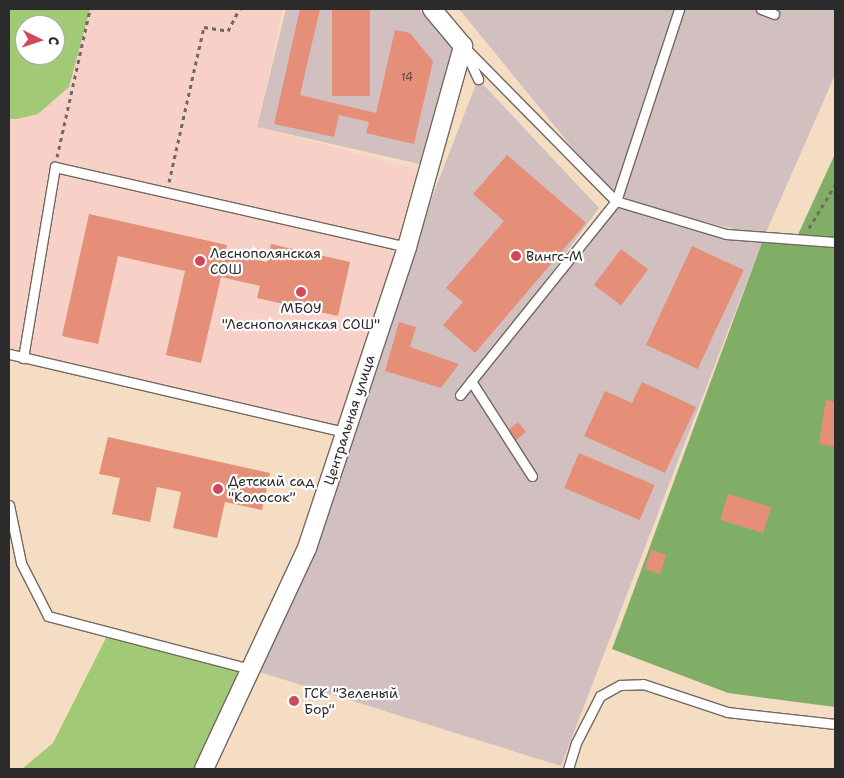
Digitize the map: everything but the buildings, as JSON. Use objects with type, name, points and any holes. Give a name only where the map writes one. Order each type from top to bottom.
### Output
[{"type":"street","points":[[432,9],[463,46]]},
{"type":"street","name":"Центральная улица","points":[[204,769],[307,548],[407,247],[463,46]]},
{"type":"lane","points":[[460,395],[616,201],[679,9]]},
{"type":"lane","points":[[761,9],[774,14]]},
{"type":"lane","points":[[463,46],[478,79]]},
{"type":"lane","points":[[463,46],[616,201],[726,234],[835,242]]},
{"type":"lane","points":[[22,358],[55,167],[407,247]]},
{"type":"lane","points":[[9,354],[345,432]]},
{"type":"lane","points":[[471,381],[532,476]]},
{"type":"lane","points":[[9,505],[21,563],[48,616],[250,669]]},
{"type":"lane","points":[[568,769],[576,743],[600,696],[620,685],[643,684],[727,712],[835,724]]},
{"type":"path","points":[[55,167],[90,9]]},
{"type":"path","points":[[167,192],[204,27],[228,31],[239,9]]},
{"type":"path","points":[[802,239],[835,185]]},
{"type":"shaded area","name":"Леснополянская СОШ","points":[[9,9],[283,9],[257,127],[417,169],[345,432],[9,353]]},
{"type":"shaded area","points":[[286,9],[419,9],[456,51],[424,165],[257,127]]},
{"type":"shaded area","points":[[459,9],[835,9],[835,75],[764,237],[561,766],[250,669],[307,548],[372,352],[478,79],[599,208],[482,367],[616,201]],"holes":[[[629,204],[760,235],[726,234]]]},
{"type":"green space","points":[[9,9],[90,9],[69,87],[38,114],[9,119]]},
{"type":"green space","points":[[835,154],[835,238],[796,239]]},
{"type":"green space","points":[[764,237],[835,246],[835,707],[728,693],[612,649]]},
{"type":"green space","points":[[109,632],[250,669],[204,769],[22,769],[53,743]]},
{"type":"place","name":"Вингс-М","points":[[516,256]]},
{"type":"place","name":"Леснополянская СОШ","points":[[200,261]]},
{"type":"place","name":"МБОУ \"Леснополянская СОШ\"","points":[[301,292]]},
{"type":"place","name":"Детский сад \"Колосок\"","points":[[218,489]]},
{"type":"place","name":"ГСК \"Зеленый Бор\"","points":[[294,701]]}]
